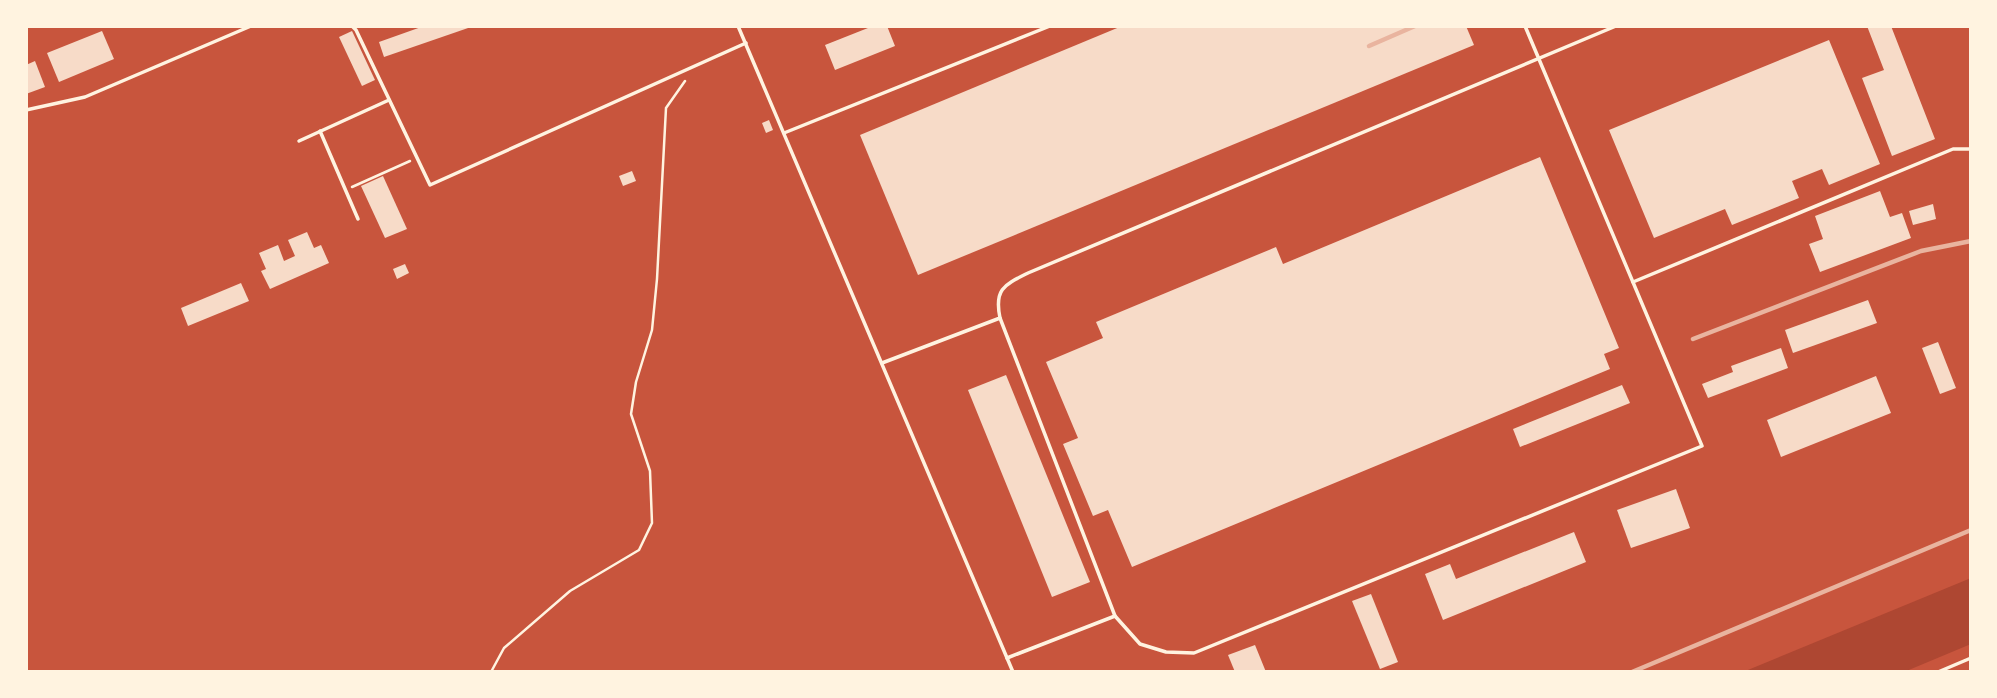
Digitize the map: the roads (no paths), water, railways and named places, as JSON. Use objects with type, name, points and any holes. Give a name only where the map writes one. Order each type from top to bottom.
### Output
[{"type":"lane","points":[[26,110],[85,97],[251,26]]},
{"type":"lane","points":[[352,26],[429,186],[746,43]]},
{"type":"lane","points":[[738,26],[1013,672]]},
{"type":"lane","points":[[784,133],[1050,26]]},
{"type":"lane","points":[[1525,26],[1539,59],[1633,282],[1702,446],[1194,653],[1166,652],[1140,644],[1115,616],[1000,318],[996,301],[1006,284],[1028,273],[1539,59],[1616,26]]},
{"type":"lane","points":[[299,141],[389,100]]},
{"type":"lane","points":[[320,131],[358,219]]},
{"type":"lane","points":[[1633,282],[1953,149],[1971,149]]},
{"type":"lane","points":[[882,363],[1000,318]]},
{"type":"lane","points":[[1007,658],[1115,616]]},
{"type":"lane","points":[[1938,672],[1971,658]]},
{"type":"railway","points":[[1369,46],[1415,26]]},
{"type":"railway","points":[[1693,339],[1921,251],[1971,241]]},
{"type":"railway","points":[[1632,672],[1971,530]]}]
